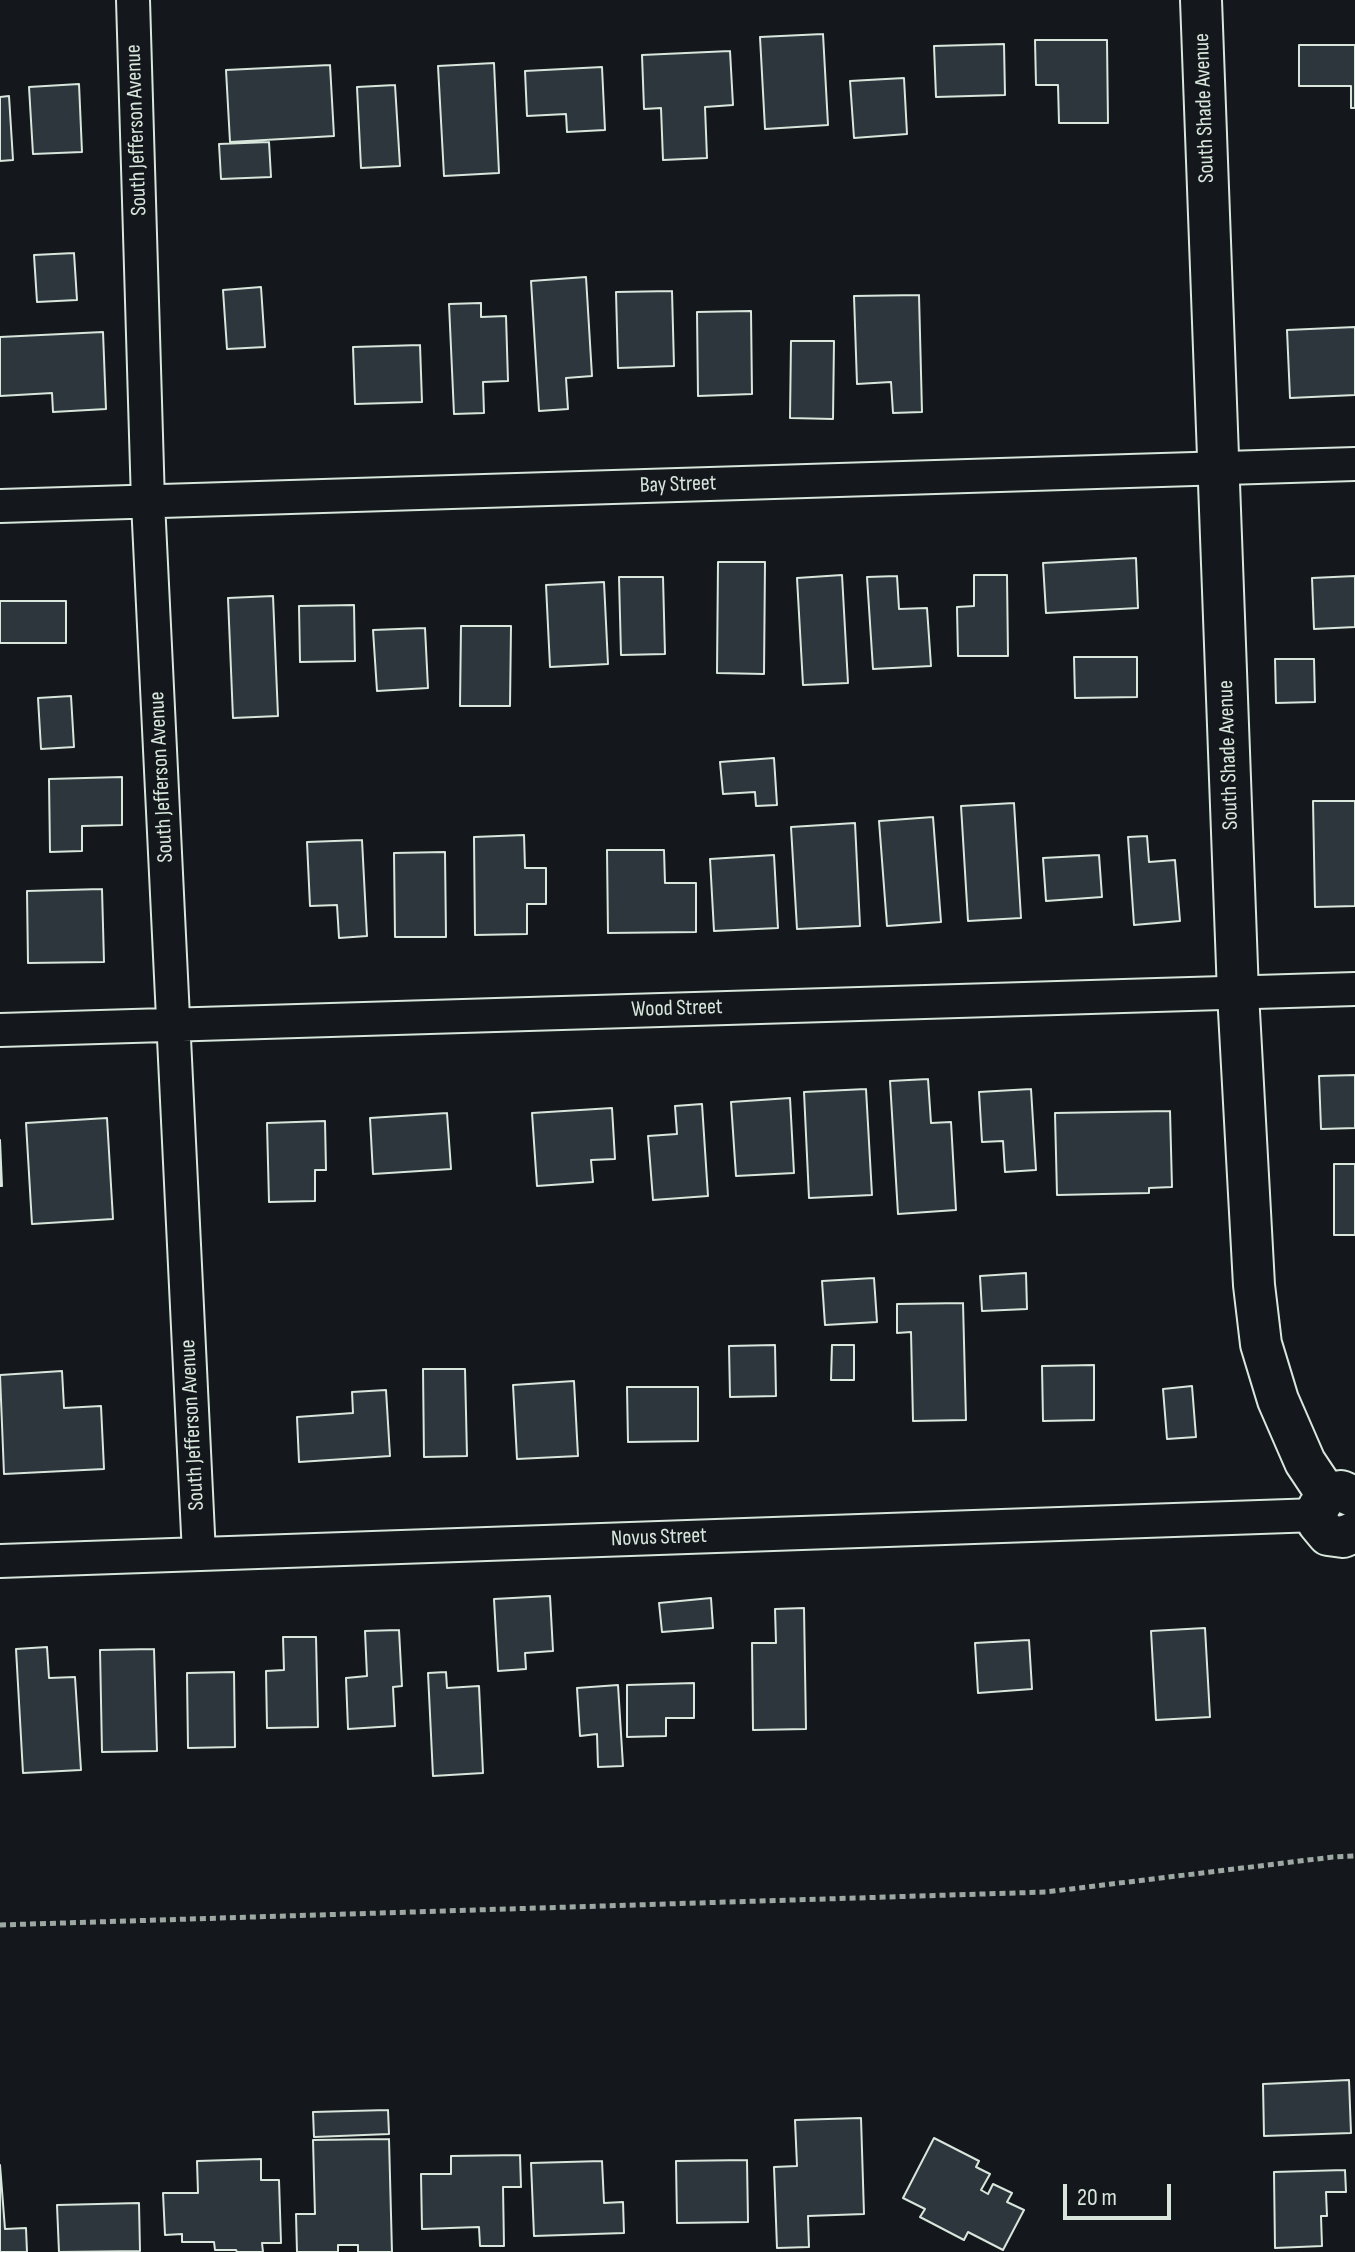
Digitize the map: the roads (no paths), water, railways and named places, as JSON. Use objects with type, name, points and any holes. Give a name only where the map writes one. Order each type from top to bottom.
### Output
[{"type":"street","name":"South Jefferson Avenue","points":[[133,0],[148,502],[199,1554]]},
{"type":"street","name":"South Shade Avenue","points":[[1201,0],[1238,993],[1254,1285],[1261,1344],[1283,1412],[1305,1462],[1343,1520]]},
{"type":"street","name":"Bay Street","points":[[0,506],[1355,464]]},
{"type":"street","name":"Wood Street","points":[[0,1030],[1355,989]]},
{"type":"street","name":"Novus Street","points":[[0,1561],[1343,1520]]}]
